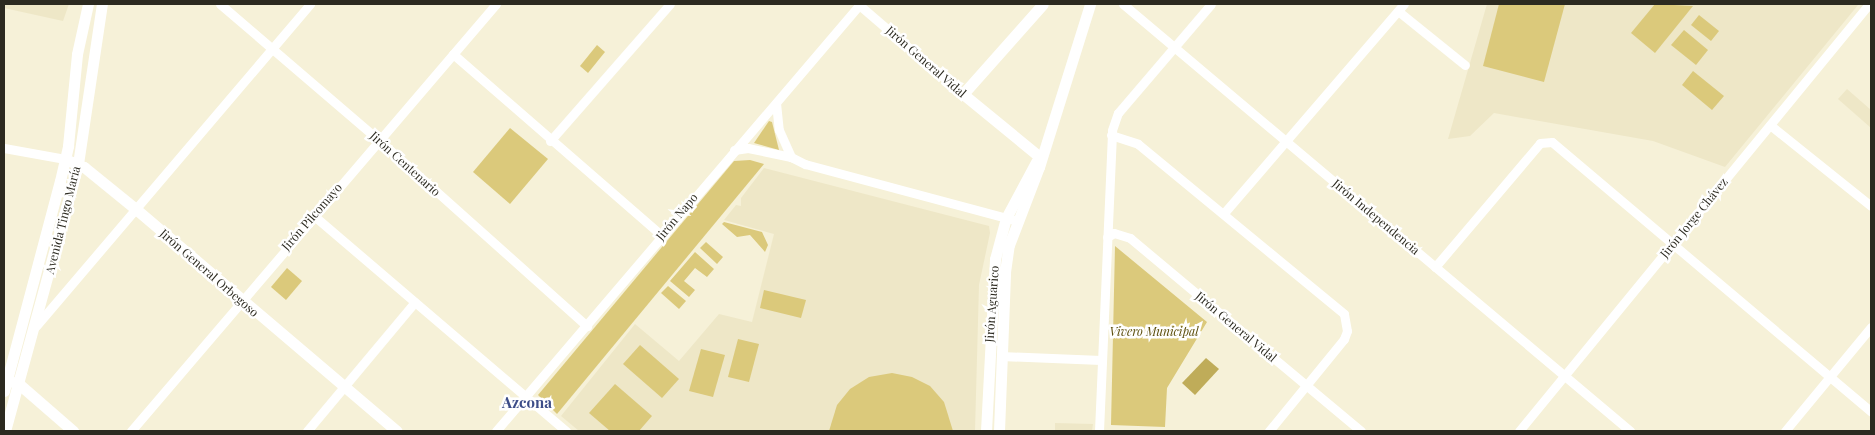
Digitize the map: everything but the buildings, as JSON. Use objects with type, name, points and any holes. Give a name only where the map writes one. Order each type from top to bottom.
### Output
[{"type":"main road","name":"Avenida Tingo María","points":[[5,386],[65,159],[75,72],[88,4]]},
{"type":"main road","name":"Avenida Tingo María","points":[[5,431],[36,326],[78,164],[89,73],[102,4]]},
{"type":"main road","points":[[963,94],[1044,4]]},
{"type":"main road","name":"Jirón Aguarico","points":[[986,431],[991,284],[1032,166],[1041,158],[1090,4]]},
{"type":"main road","points":[[75,72],[89,73]]},
{"type":"main road","name":"Jirón General Vidal","points":[[963,94],[1041,158]]},
{"type":"main road","name":"Jirón General Orbegoso","points":[[65,159],[78,164],[137,210],[240,301],[397,431]]},
{"type":"main road","name":"Jirón Aguarico","points":[[999,431],[1004,272],[1012,220]]},
{"type":"main road","points":[[5,386],[20,384],[74,431]]},
{"type":"street","name":"Jirón Centenario","points":[[220,4],[380,141],[587,326]]},
{"type":"street","points":[[36,326],[137,210],[310,4]]},
{"type":"street","name":"Jirón Pilcomayo","points":[[131,431],[313,215],[380,141],[496,4]]},
{"type":"street","points":[[550,141],[670,4]]},
{"type":"street","name":"Jirón General Vidal","points":[[859,4],[963,94]]},
{"type":"street","name":"Jirón Napo","points":[[496,431],[859,4]]},
{"type":"street","name":"Jirón Independencia","points":[[1123,4],[1630,431]]},
{"type":"street","points":[[1099,431],[1111,135],[1118,113],[1211,4]]},
{"type":"street","points":[[1224,213],[1401,7],[1465,65]]},
{"type":"street","name":"Jirón Jorge Chávez","points":[[1519,431],[1770,125],[1869,8]]},
{"type":"street","points":[[453,54],[550,141],[661,236]]},
{"type":"street","points":[[776,103],[782,141],[791,157]]},
{"type":"street","points":[[1770,125],[1871,206]]},
{"type":"street","points":[[1111,135],[1138,144],[1224,213],[1344,314],[1347,331],[1344,339],[1269,431]]},
{"type":"street","points":[[1435,267],[1546,140],[1575,161],[1671,245],[1871,412]]},
{"type":"street","name":"Jirón General Orbegoso","points":[[4,148],[65,159]]},
{"type":"street","points":[[734,150],[748,148],[791,157],[805,164],[1012,220]]},
{"type":"street","points":[[313,215],[566,431]]},
{"type":"street","name":"Jirón General Vidal","points":[[1107,237],[1114,233],[1130,238],[1361,431]]},
{"type":"street","points":[[307,431],[415,302]]},
{"type":"street","points":[[1786,431],[1871,327]]},
{"type":"street","points":[[1001,356],[1101,360]]},
{"type":"shaded area","points":[[4,4],[69,4],[63,21],[4,8]]},
{"type":"shaded area","points":[[1487,4],[1858,5],[1725,167],[1653,141],[1494,113],[1470,136],[1448,139]]},
{"type":"shaded area","points":[[1847,89],[1871,110],[1871,128],[1838,99]]},
{"type":"shaded area","points":[[764,168],[989,226],[990,233],[979,285],[975,431],[579,431],[561,416],[635,324],[679,361],[719,314],[752,322],[774,234],[724,220],[736,205],[741,206],[741,198]]},
{"type":"shaded area","points":[[1206,358],[1219,369],[1195,395],[1182,383]]},
{"type":"shaded area","points":[[1055,423],[1093,424],[1092,431],[1055,431]]},
{"type":"green space","points":[[1499,4],[1565,4],[1544,82],[1483,66]]},
{"type":"green space","points":[[1655,4],[1693,6],[1655,53],[1631,33]]},
{"type":"green space","points":[[1699,15],[1719,31],[1711,41],[1691,25]]},
{"type":"green space","points":[[1684,30],[1708,50],[1696,65],[1671,45]]},
{"type":"green space","points":[[597,45],[605,52],[588,73],[580,66]]},
{"type":"green space","points":[[1693,71],[1724,96],[1712,110],[1682,85]]},
{"type":"green space","points":[[769,121],[772,122],[779,150],[754,143]]},
{"type":"green space","points":[[510,128],[548,159],[510,204],[473,172]]},
{"type":"green space","points":[[750,160],[764,164],[557,414],[538,395],[734,161]]},
{"type":"green space","points":[[724,222],[762,232],[768,245],[765,252],[750,235],[737,237],[722,224]]},
{"type":"green space","points":[[706,242],[723,257],[717,264],[700,248]]},
{"type":"green space","name":"Vivero Municipal","points":[[1115,246],[1207,322],[1167,388],[1165,427],[1111,425]]},
{"type":"green space","points":[[695,252],[714,269],[707,277],[695,268],[684,281],[695,290],[689,297],[670,281]]},
{"type":"green space","points":[[287,268],[302,281],[286,300],[271,287]]},
{"type":"green space","points":[[668,286],[686,301],[679,309],[661,293]]},
{"type":"green space","points":[[764,290],[806,300],[801,318],[760,308]]},
{"type":"green space","points":[[738,339],[759,344],[749,382],[728,377]]},
{"type":"green space","points":[[640,345],[679,379],[662,398],[623,364]]},
{"type":"green space","points":[[701,349],[725,355],[713,397],[689,391]]},
{"type":"green space","points":[[892,373],[912,377],[930,386],[944,402],[953,431],[829,431],[837,405],[850,389],[869,377]]},
{"type":"green space","points":[[615,384],[652,416],[639,431],[610,431],[589,413]]},
{"type":"district","name":"Azcona","points":[[527,403]]}]
